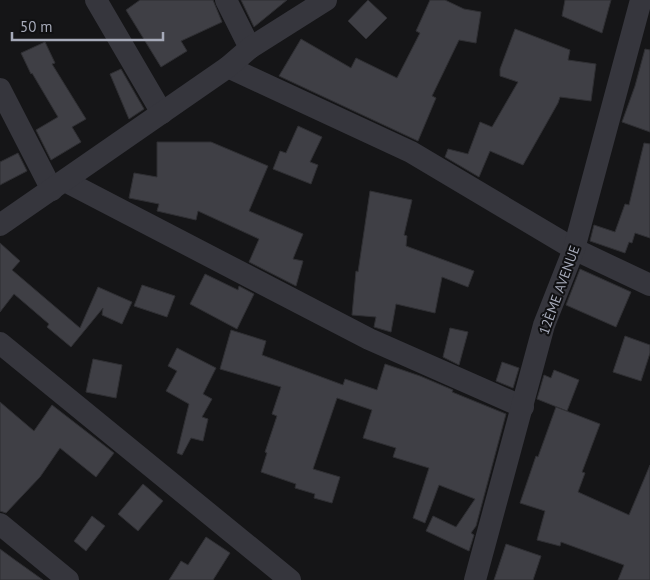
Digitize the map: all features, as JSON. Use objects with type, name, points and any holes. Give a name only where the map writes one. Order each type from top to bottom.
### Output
[{"type":"street","points":[[96,0],[162,112]]},
{"type":"street","points":[[226,0],[250,48]]},
{"type":"street","points":[[0,226],[228,67],[250,48],[326,0]]},
{"type":"street","name":"12ÈME AVENUE","points":[[475,580],[544,326],[574,249],[642,0]]},
{"type":"street","points":[[228,67],[411,152],[574,249],[650,285]]},
{"type":"street","points":[[0,89],[58,185],[369,339],[523,407]]},
{"type":"street","points":[[0,343],[290,580]]},
{"type":"street","points":[[0,524],[68,580]]},
{"type":"building","points":[[140,0],[213,0],[222,22],[181,41],[187,51],[161,67],[126,10]]},
{"type":"building","points":[[241,0],[287,0],[254,27]]},
{"type":"building","points":[[368,0],[387,18],[366,39],[348,21]]},
{"type":"building","points":[[430,0],[445,0],[464,9],[481,12],[476,43],[459,40],[432,96],[436,98],[418,141],[279,76],[301,39],[351,68],[356,58],[397,78],[420,33],[416,31]]},
{"type":"building","points":[[565,0],[611,0],[602,33],[562,16]]},
{"type":"building","points":[[515,29],[570,50],[568,60],[596,64],[591,101],[560,97],[523,165],[490,151],[479,177],[445,157],[448,149],[468,154],[480,122],[492,127],[518,82],[500,76],[500,69]]},
{"type":"building","points":[[45,42],[55,63],[52,64],[86,119],[72,127],[81,142],[51,160],[36,130],[58,117],[31,74],[21,53]]},
{"type":"building","points":[[645,49],[650,50],[650,132],[622,122],[635,86]]},
{"type":"building","points":[[121,69],[144,109],[129,119],[110,74]]},
{"type":"building","points":[[298,126],[322,137],[310,162],[318,165],[311,184],[273,169],[280,151],[286,153]]},
{"type":"building","points":[[157,142],[211,142],[268,166],[249,211],[303,234],[293,259],[303,261],[296,286],[249,262],[259,239],[198,211],[196,220],[157,211],[159,204],[129,198],[134,173],[157,177]]},
{"type":"building","points":[[644,143],[650,144],[650,238],[635,233],[632,243],[629,242],[625,253],[590,241],[594,225],[615,232],[625,204],[629,205]]},
{"type":"building","points":[[18,153],[27,171],[0,185],[0,162]]},
{"type":"building","points":[[370,191],[412,200],[404,235],[407,236],[406,246],[474,271],[468,287],[442,277],[435,313],[396,304],[391,332],[374,327],[376,317],[352,315],[356,271],[358,272]]},
{"type":"building","points":[[0,243],[20,261],[12,270],[80,328],[98,287],[132,302],[122,324],[102,315],[103,308],[71,347],[47,327],[49,324],[14,294],[0,312]]},
{"type":"building","points":[[580,269],[631,292],[616,327],[566,305]]},
{"type":"building","points":[[205,274],[238,290],[239,286],[254,294],[237,329],[190,304]]},
{"type":"building","points":[[142,285],[175,296],[167,317],[134,306]]},
{"type":"building","points":[[450,328],[468,332],[459,365],[443,357]]},
{"type":"building","points":[[231,330],[266,341],[262,355],[343,385],[345,379],[377,390],[385,364],[420,376],[453,390],[452,392],[506,414],[476,526],[471,533],[474,535],[469,551],[426,531],[433,516],[456,527],[475,499],[439,485],[425,523],[413,518],[429,468],[393,457],[396,448],[363,438],[372,410],[337,398],[313,469],[340,477],[332,503],[314,498],[315,494],[295,488],[296,484],[261,472],[267,453],[265,452],[277,416],[272,414],[281,387],[220,369]]},
{"type":"building","points":[[625,336],[650,345],[650,353],[641,381],[613,372]]},
{"type":"building","points":[[177,348],[216,368],[203,394],[212,399],[202,417],[208,419],[203,441],[191,438],[182,455],[177,453],[189,404],[166,391],[177,371],[168,366]]},
{"type":"building","points":[[93,359],[122,365],[116,398],[86,392]]},
{"type":"building","points":[[502,362],[519,368],[513,388],[496,381]]},
{"type":"building","points":[[554,370],[579,380],[567,411],[537,399],[544,375],[551,378]]},
{"type":"building","points":[[0,402],[34,431],[52,405],[114,453],[96,477],[60,448],[40,477],[6,513],[0,511]]},
{"type":"building","points":[[556,407],[600,424],[582,472],[585,473],[578,492],[629,515],[650,465],[650,580],[618,580],[624,565],[561,542],[560,546],[537,540],[545,511],[520,503],[536,456],[538,457]]},
{"type":"building","points":[[143,484],[163,501],[138,531],[118,514]]},
{"type":"building","points":[[92,516],[105,526],[86,551],[74,541]]},
{"type":"building","points":[[206,537],[230,553],[213,580],[169,580],[181,561],[188,565]]},
{"type":"building","points":[[506,544],[541,556],[533,580],[494,580]]},
{"type":"building","points":[[0,549],[15,560],[43,580],[0,580]]}]
